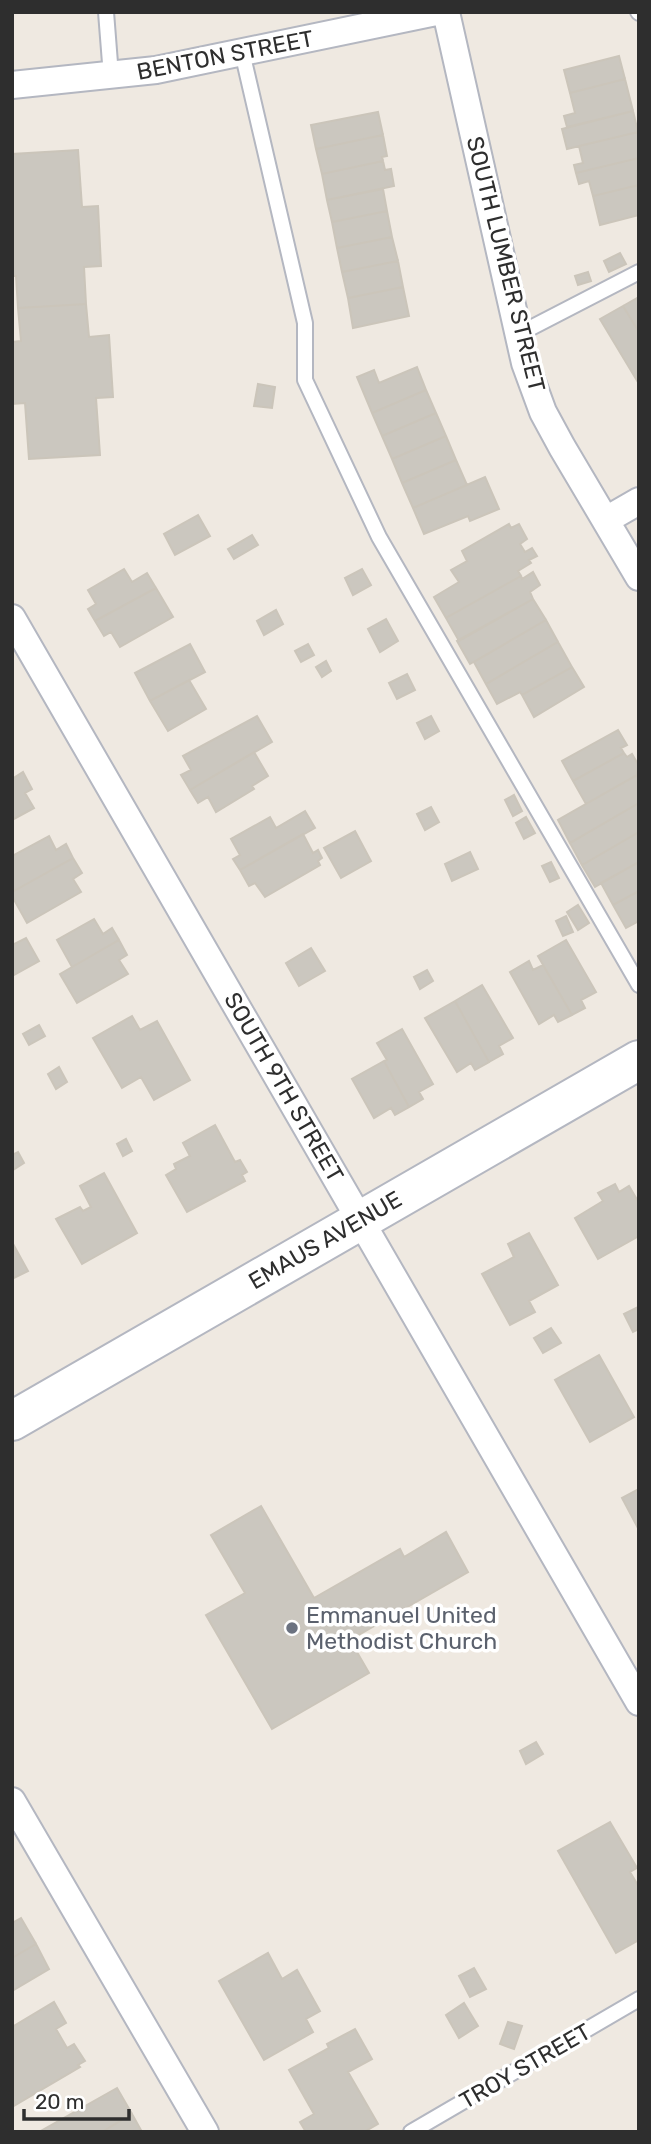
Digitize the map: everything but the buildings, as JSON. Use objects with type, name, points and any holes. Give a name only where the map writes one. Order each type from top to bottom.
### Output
[{"type":"main road","name":"EMAUS AVENUE","points":[[12,1421],[639,1060]]},
{"type":"street","name":"BENTON STREET","points":[[12,85],[156,70],[436,12]]},
{"type":"street","name":"SOUTH LUMBER STREET","points":[[446,12],[525,363],[543,412],[639,577]]},
{"type":"street","points":[[606,520],[639,501]]},
{"type":"street","name":"SOUTH 9TH STREET","points":[[12,618],[639,1702]]},
{"type":"street","points":[[12,1801],[205,2132]]},
{"type":"lane","points":[[106,12],[111,76]]},
{"type":"lane","points":[[242,52],[305,323],[305,380],[379,537],[639,985]]},
{"type":"lane","points":[[519,334],[639,272]]},
{"type":"lane","name":"TROY STREET","points":[[411,2132],[639,1999]]},
{"type":"place","name":"Emmanuel United Methodist Church","points":[[292,1628]]}]
